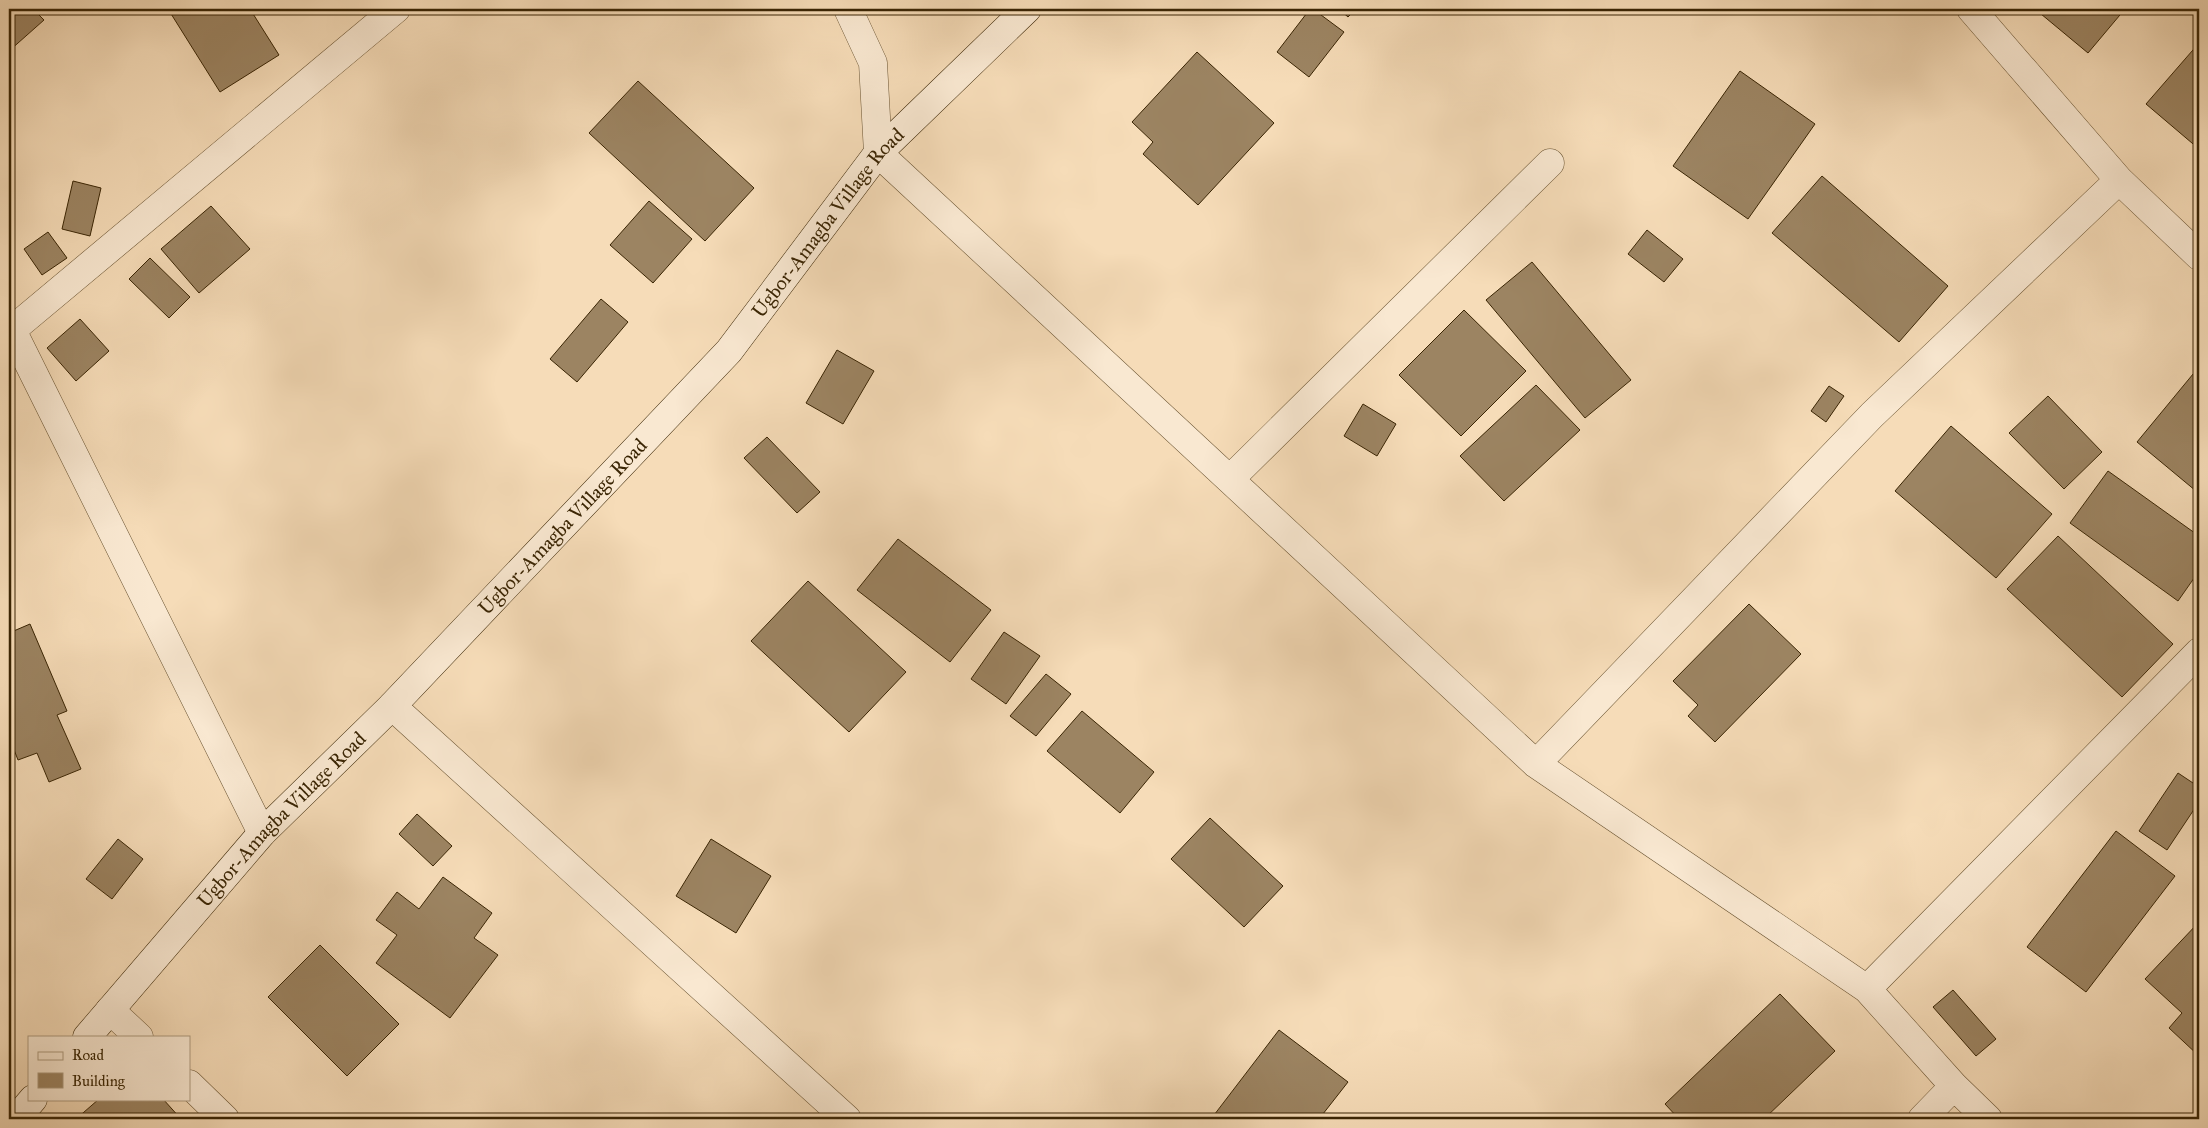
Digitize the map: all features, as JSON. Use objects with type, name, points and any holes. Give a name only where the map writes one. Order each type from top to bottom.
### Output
[{"type":"street","points":[[262,832],[10,327],[396,9]]},
{"type":"street","points":[[848,9],[873,63],[878,153],[1536,764],[1866,988],[1954,1086],[1988,1119]]},
{"type":"street","name":"Ugbor-Amagba Village Road","points":[[88,1036],[262,832],[392,706],[729,351],[878,153],[1027,9]]},
{"type":"street","points":[[1971,9],[2119,180],[2199,256]]},
{"type":"street","points":[[1230,479],[1550,163]]},
{"type":"street","points":[[1536,764],[1872,416],[2119,180]]},
{"type":"street","points":[[1866,988],[2199,652]]},
{"type":"street","points":[[392,706],[848,1119]]},
{"type":"street","points":[[110,1010],[137,1036]]},
{"type":"street","points":[[190,1085],[226,1119]]},
{"type":"street","points":[[1922,1119],[1954,1086]]},
{"type":"street","points":[[16,1119],[32,1100]]},
{"type":"building","points":[[9,9],[33,9],[44,20],[9,51]]},
{"type":"building","points":[[168,9],[250,9],[279,55],[220,92]]},
{"type":"building","points":[[1310,9],[1313,9],[1344,32],[1309,77],[1277,52]]},
{"type":"building","points":[[1339,9],[1356,9],[1348,17]]},
{"type":"building","points":[[2035,9],[2125,9],[2088,53]]},
{"type":"building","points":[[2199,43],[2199,149],[2146,104]]},
{"type":"building","points":[[1197,52],[1274,123],[1198,205],[1143,154],[1153,142],[1132,122]]},
{"type":"building","points":[[1740,71],[1815,124],[1748,219],[1673,166]]},
{"type":"building","points":[[638,81],[754,188],[705,241],[589,133]]},
{"type":"building","points":[[1822,176],[1948,286],[1899,342],[1772,233]]},
{"type":"building","points":[[73,181],[101,188],[90,236],[62,229]]},
{"type":"building","points":[[649,201],[692,239],[653,283],[610,245]]},
{"type":"building","points":[[211,206],[250,249],[199,293],[161,249]]},
{"type":"building","points":[[1647,230],[1683,259],[1664,282],[1628,254]]},
{"type":"building","points":[[48,232],[67,258],[42,275],[24,249]]},
{"type":"building","points":[[150,258],[190,297],[169,318],[129,279]]},
{"type":"building","points":[[1532,262],[1631,380],[1585,418],[1486,300]]},
{"type":"building","points":[[601,299],[628,322],[577,382],[550,359]]},
{"type":"building","points":[[1464,310],[1526,371],[1461,436],[1399,375]]},
{"type":"building","points":[[80,319],[109,351],[76,381],[47,348]]},
{"type":"building","points":[[837,350],[874,371],[843,424],[806,403]]},
{"type":"building","points":[[2198,368],[2199,488],[2196,491],[2137,442]]},
{"type":"building","points":[[1536,385],[1580,430],[1504,501],[1460,456]]},
{"type":"building","points":[[1829,386],[1844,396],[1826,422],[1811,411]]},
{"type":"building","points":[[2048,396],[2102,452],[2064,489],[2009,433]]},
{"type":"building","points":[[1363,404],[1396,424],[1377,456],[1344,436]]},
{"type":"building","points":[[1951,426],[2052,514],[1996,578],[1895,491]]},
{"type":"building","points":[[767,437],[820,492],[797,513],[744,458]]},
{"type":"building","points":[[2108,471],[2199,536],[2199,571],[2178,601],[2070,523]]},
{"type":"building","points":[[2058,536],[2173,644],[2122,697],[2007,589]]},
{"type":"building","points":[[898,539],[991,610],[950,662],[857,590]]},
{"type":"building","points":[[808,581],[906,672],[849,732],[751,641]]},
{"type":"building","points":[[1749,604],[1801,654],[1715,742],[1688,716],[1698,705],[1673,681]]},
{"type":"building","points":[[30,624],[67,711],[57,715],[81,769],[49,782],[37,753],[18,760],[9,737],[9,633]]},
{"type":"building","points":[[1004,632],[1040,656],[1006,704],[971,679]]},
{"type":"building","points":[[1046,674],[1071,694],[1036,736],[1010,716]]},
{"type":"building","points":[[1082,711],[1154,772],[1120,813],[1047,751]]},
{"type":"building","points":[[2178,773],[2199,787],[2199,802],[2167,850],[2139,831]]},
{"type":"building","points":[[417,814],[452,846],[433,866],[399,834]]},
{"type":"building","points":[[1210,818],[1283,886],[1244,927],[1171,859]]},
{"type":"building","points":[[2116,831],[2175,876],[2086,992],[2027,947]]},
{"type":"building","points":[[118,839],[143,859],[112,899],[86,879]]},
{"type":"building","points":[[711,839],[771,876],[736,933],[676,896]]},
{"type":"building","points":[[443,877],[492,913],[474,938],[498,955],[450,1018],[376,963],[397,935],[376,920],[397,892],[419,909]]},
{"type":"building","points":[[2199,922],[2199,1056],[2169,1028],[2182,1013],[2145,979]]},
{"type":"building","points":[[320,945],[399,1024],[347,1076],[268,997]]},
{"type":"building","points":[[1953,990],[1996,1039],[1976,1056],[1933,1007]]},
{"type":"building","points":[[1780,994],[1835,1051],[1764,1119],[1679,1119],[1665,1104]]},
{"type":"building","points":[[1279,1030],[1348,1082],[1319,1119],[1211,1119]]},
{"type":"building","points":[[98,1100],[164,1100],[181,1119],[76,1119]]}]
